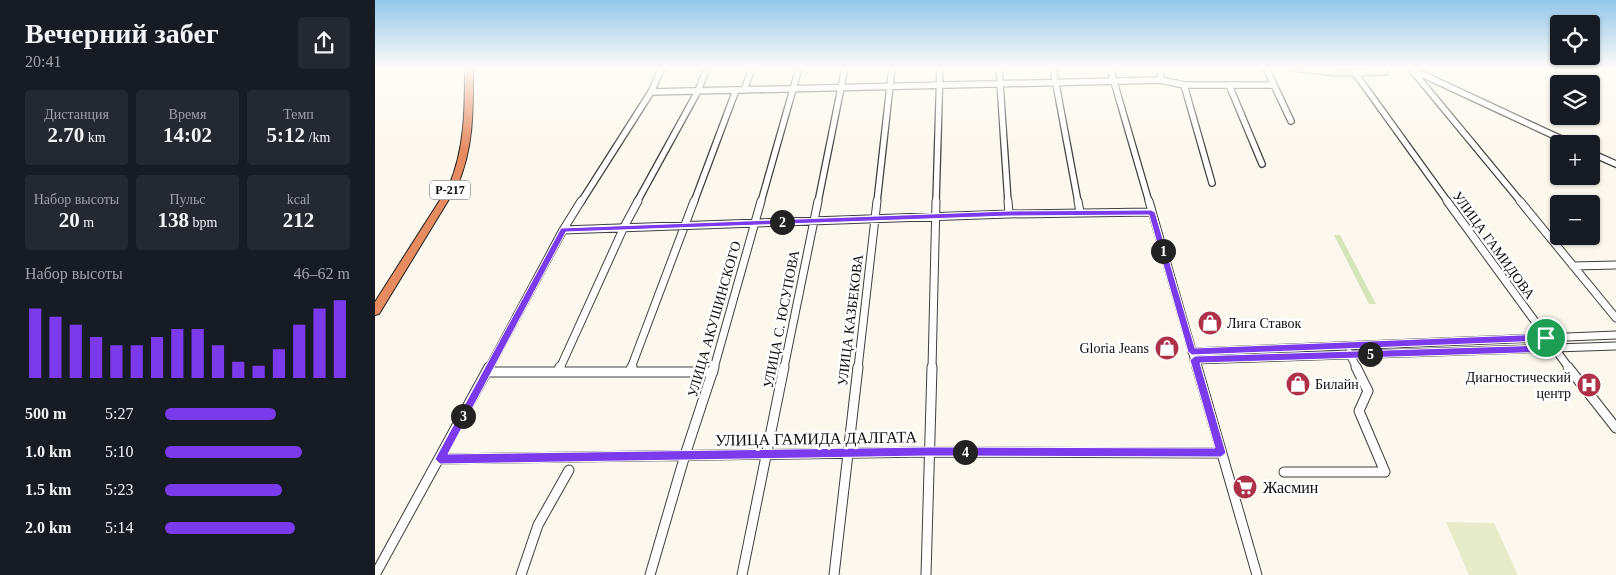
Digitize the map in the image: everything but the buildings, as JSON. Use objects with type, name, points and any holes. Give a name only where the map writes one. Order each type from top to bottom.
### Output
[{"type":"highway","name":"Р-217","points":[[375,312],[453,186],[461,169],[467,142],[468,95]]},
{"type":"street","points":[[375,575],[440,459],[563,230],[649,95]]},
{"type":"street","points":[[558,372],[624,227],[696,95]]},
{"type":"street","points":[[630,372],[734,95]]},
{"type":"street","name":"УЛИЦА АКУШИНСКОГО","points":[[650,575],[685,455],[713,372],[791,95]]},
{"type":"street","name":"УЛИЦА С. ЮСУПОВА","points":[[742,575],[840,95]]},
{"type":"street","name":"УЛИЦА КАЗБЕКОВА","points":[[834,575],[889,95]]},
{"type":"street","points":[[926,575],[939,95]]},
{"type":"street","points":[[1000,95],[1009,214]]},
{"type":"street","points":[[1057,95],[1080,212]]},
{"type":"street","points":[[1117,95],[1257,575]]},
{"type":"street","points":[[1187,95],[1213,183]]},
{"type":"street","points":[[1233,95],[1261,164]]},
{"type":"street","points":[[1279,95],[1291,121]]},
{"type":"street","name":"УЛИЦА ГАМИДОВА","points":[[1371,95],[1553,348],[1616,428]]},
{"type":"street","points":[[1431,95],[1616,318]]},
{"type":"street","points":[[1466,95],[1553,135]]},
{"type":"street","points":[[1600,157],[1616,164]]},
{"type":"street","points":[[563,230],[937,216],[1151,212]]},
{"type":"street","points":[[1573,266],[1616,265]]},
{"type":"street","points":[[1193,356],[1345,346],[1616,335]]},
{"type":"street","points":[[1431,342],[1437,352]]},
{"type":"street","points":[[1284,472],[1385,472],[1359,411],[1368,391],[1345,346]]},
{"type":"street","points":[[1193,356],[1350,355],[1616,346]]},
{"type":"street","points":[[487,372],[713,372]]},
{"type":"street","name":"УЛИЦА ГАМИДА ДАЛГАТА","points":[[440,459],[928,452],[1221,453]]},
{"type":"street","points":[[521,575],[538,525],[569,470]]},
{"type":"green space","points":[[1334,235],[1340,235],[1376,304],[1369,304]]},
{"type":"green space","points":[[1446,522],[1494,523],[1518,575],[1469,575]]},
{"type":"place","name":"Лига Ставок","points":[[1210,323]]},
{"type":"place","name":"Gloria Jeans","points":[[1167,348]]},
{"type":"place","name":"Билайн","points":[[1298,384]]},
{"type":"place","name":"Диагностический центр","points":[[1589,385]]},
{"type":"place","name":"Жасмин","points":[[1245,487]]},
{"type":"route","points":[[1151,212],[1192,352],[1546,338],[1553,348],[1195,360],[1221,453],[928,452],[440,459],[563,230],[1009,214],[1151,212]]}]
